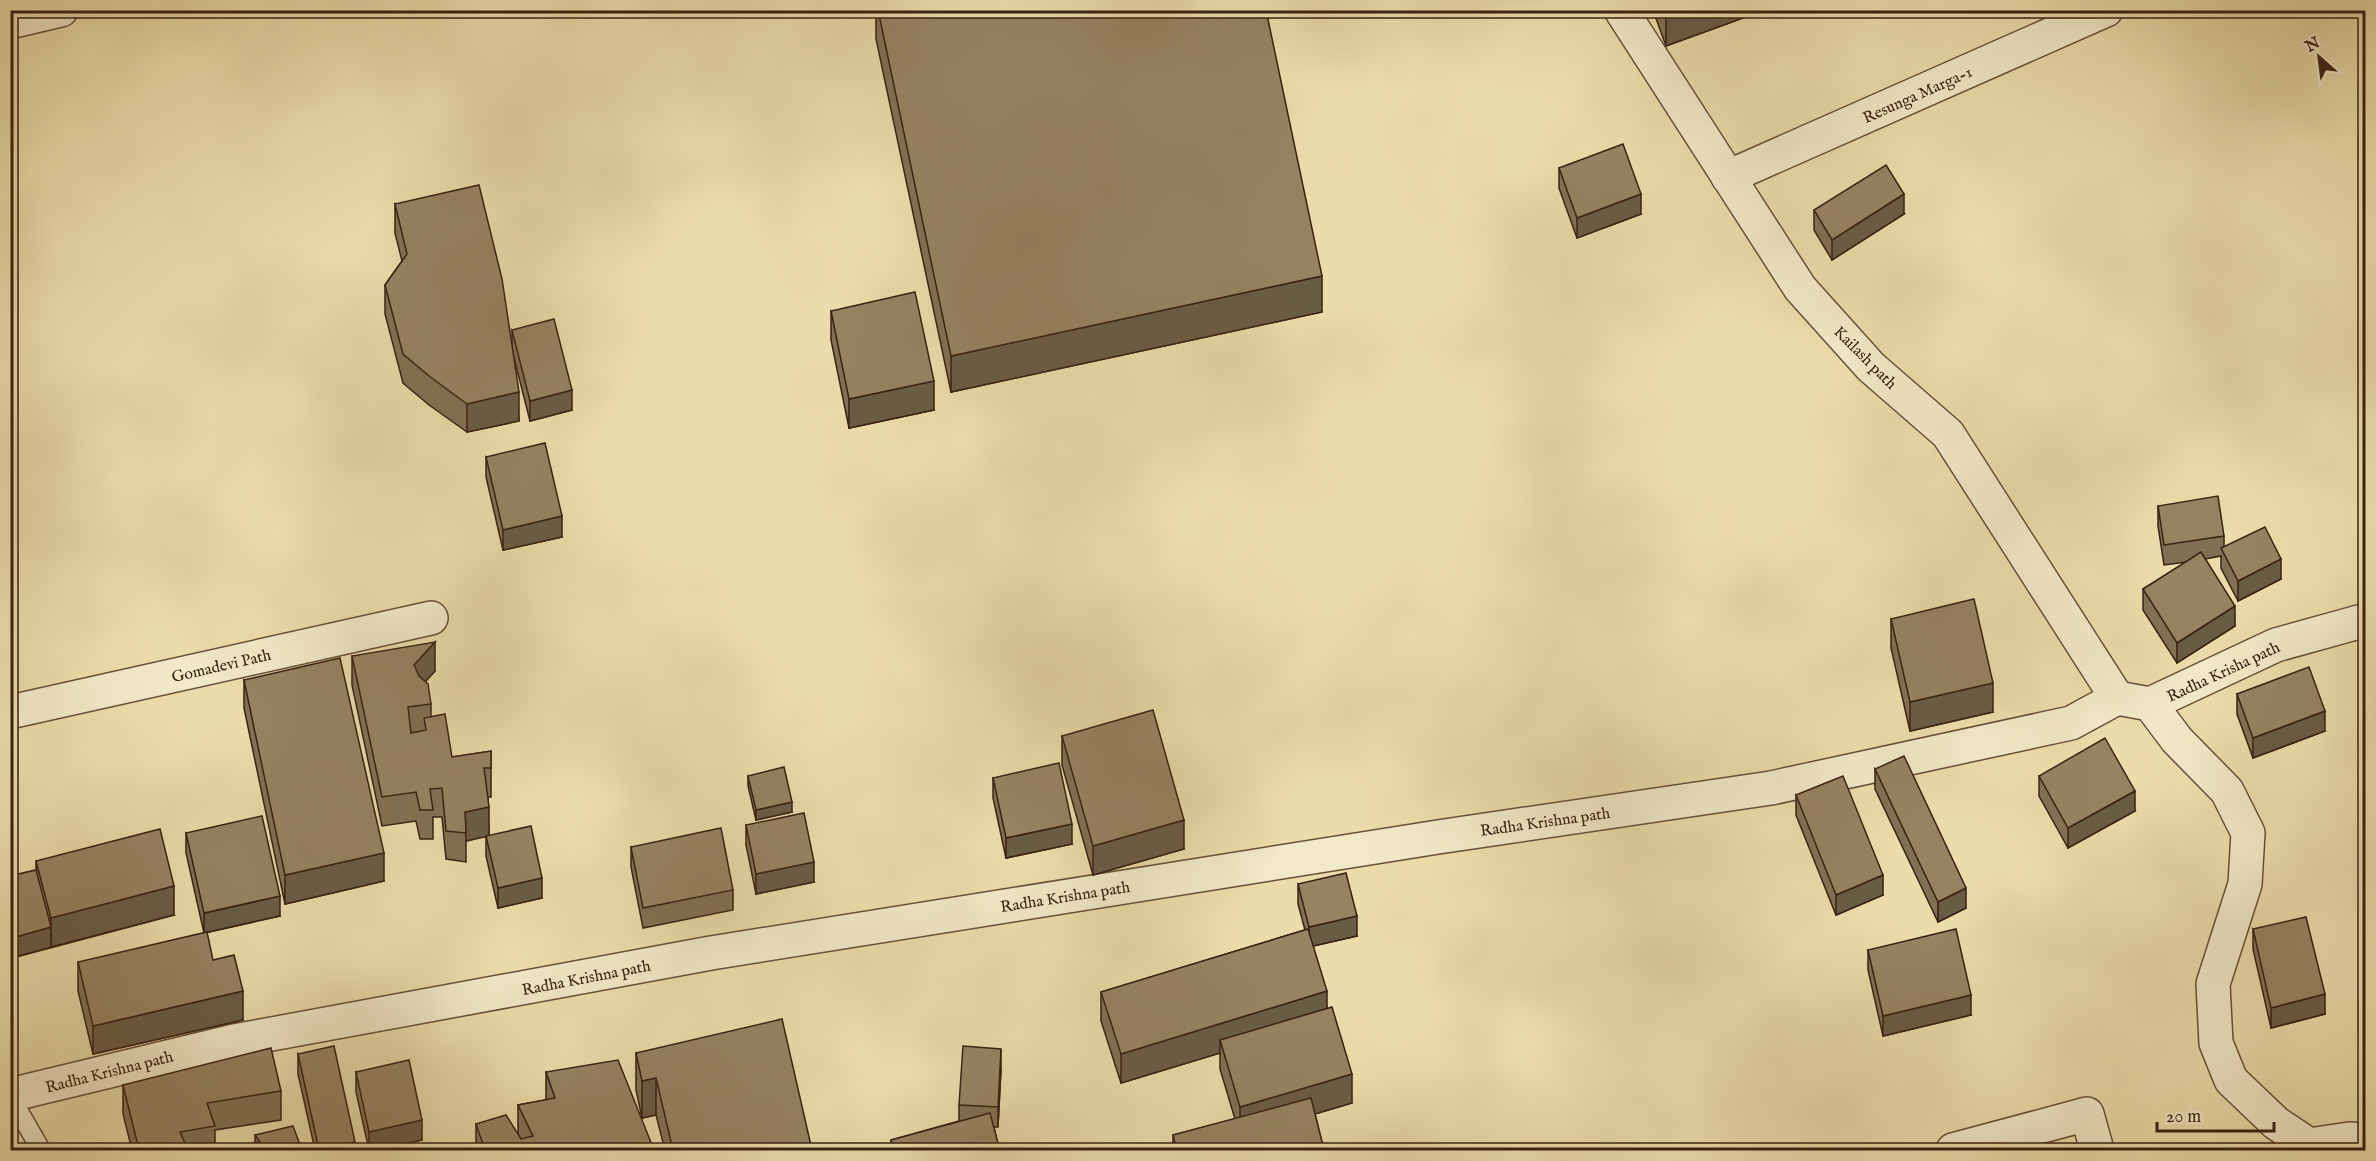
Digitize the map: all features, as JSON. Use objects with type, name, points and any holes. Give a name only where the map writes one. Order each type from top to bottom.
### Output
[{"type":"street","points":[[10,22],[61,10]]},
{"type":"street","name":"Kailash path","points":[[1621,10],[1800,288],[1871,367],[1948,434],[2117,698]]},
{"type":"street","name":"Resunga Marga-1","points":[[1728,177],[2106,10]]},
{"type":"street","name":"Gomadevi Path","points":[[10,712],[431,618]]},
{"type":"street","name":"Radha Krisha path","points":[[2150,704],[2276,645],[2366,621]]},
{"type":"street","points":[[2117,698],[2150,704],[2177,740],[2227,791],[2248,833],[2245,885],[2212,984],[2216,1043],[2231,1080],[2276,1123],[2310,1148],[2349,1139],[2366,1140]]},
{"type":"street","name":"Radha Krishna path","points":[[10,1095],[234,1041],[711,953],[1415,841],[1771,788],[2071,723],[2117,698]]},
{"type":"street","points":[[1953,1150],[2087,1114],[2097,1150]]},
{"type":"lane","points":[[10,1095],[41,1150]]},
{"type":"building","points":[[878,10],[1266,10],[1322,276],[951,356]]},
{"type":"building","points":[[1663,10],[1685,10],[1666,17]]},
{"type":"building","points":[[1623,144],[1641,194],[1577,218],[1559,168]]},
{"type":"building","points":[[1886,165],[1904,194],[1832,240],[1814,210]]},
{"type":"building","points":[[479,185],[502,279],[519,392],[467,404],[403,354],[385,285],[407,254],[395,204]]},
{"type":"building","points":[[915,292],[934,381],[849,399],[831,311]]},
{"type":"building","points":[[554,319],[572,390],[530,401],[512,330]]},
{"type":"building","points":[[545,443],[562,516],[503,530],[486,457]]},
{"type":"building","points":[[2218,496],[2224,536],[2164,545],[2158,506]]},
{"type":"building","points":[[2265,527],[2281,559],[2238,581],[2221,548]]},
{"type":"building","points":[[2201,552],[2235,606],[2177,643],[2143,589]]},
{"type":"building","points":[[1974,599],[1993,683],[1910,702],[1891,619]]},
{"type":"building","points":[[435,642],[414,665],[419,676],[428,684],[431,704],[408,707],[411,733],[426,730],[424,718],[445,714],[452,757],[491,751],[491,768],[484,768],[489,807],[465,812],[466,833],[446,831],[442,788],[430,789],[433,810],[420,810],[416,792],[382,797],[352,656]]},
{"type":"building","points":[[340,658],[384,853],[285,875],[244,680]]},
{"type":"building","points":[[2309,667],[2325,711],[2253,738],[2237,694]]},
{"type":"building","points":[[1153,710],[1184,820],[1093,846],[1062,736]]},
{"type":"building","points":[[2105,738],[2135,791],[2068,828],[2039,776]]},
{"type":"building","points":[[1904,756],[1966,888],[1938,902],[1875,769]]},
{"type":"building","points":[[1059,763],[1072,824],[1006,838],[993,778]]},
{"type":"building","points":[[784,767],[792,802],[756,810],[748,776]]},
{"type":"building","points":[[1843,776],[1883,875],[1836,895],[1796,795]]},
{"type":"building","points":[[804,813],[814,862],[756,874],[746,825]]},
{"type":"building","points":[[262,816],[280,896],[204,913],[186,833]]},
{"type":"building","points":[[531,826],[542,878],[498,888],[486,836]]},
{"type":"building","points":[[721,828],[733,890],[643,908],[631,847]]},
{"type":"building","points":[[160,829],[174,886],[51,918],[36,861]]},
{"type":"building","points":[[36,870],[51,927],[12,938],[10,932],[10,876]]},
{"type":"building","points":[[1346,873],[1357,916],[1309,927],[1298,884]]},
{"type":"building","points":[[2306,917],[2325,994],[2271,1008],[2253,929]]},
{"type":"building","points":[[1308,929],[1327,991],[1121,1054],[1101,992]]},
{"type":"building","points":[[1956,929],[1971,995],[1883,1016],[1868,950]]},
{"type":"building","points":[[207,932],[213,960],[234,955],[243,991],[93,1026],[78,962]]},
{"type":"building","points":[[1332,1007],[1352,1074],[1240,1107],[1220,1040]]},
{"type":"building","points":[[782,1019],[812,1150],[673,1150],[656,1078],[642,1081],[636,1053]]},
{"type":"building","points":[[334,1046],[355,1142],[319,1150],[298,1054]]},
{"type":"building","points":[[963,1046],[1001,1049],[998,1107],[959,1105]]},
{"type":"building","points":[[271,1048],[281,1091],[207,1103],[215,1126],[180,1132],[188,1150],[139,1150],[123,1085]]},
{"type":"building","points":[[409,1060],[422,1120],[369,1132],[356,1072]]},
{"type":"building","points":[[618,1060],[654,1150],[485,1150],[476,1124],[506,1115],[521,1139],[533,1136],[518,1105],[555,1098],[546,1072]]},
{"type":"building","points":[[1311,1098],[1324,1150],[1177,1150],[1173,1135]]},
{"type":"building","points":[[990,1113],[999,1147],[987,1150],[894,1150],[891,1140]]},
{"type":"building","points":[[293,1126],[302,1150],[212,1150],[260,1142],[255,1135]]}]
